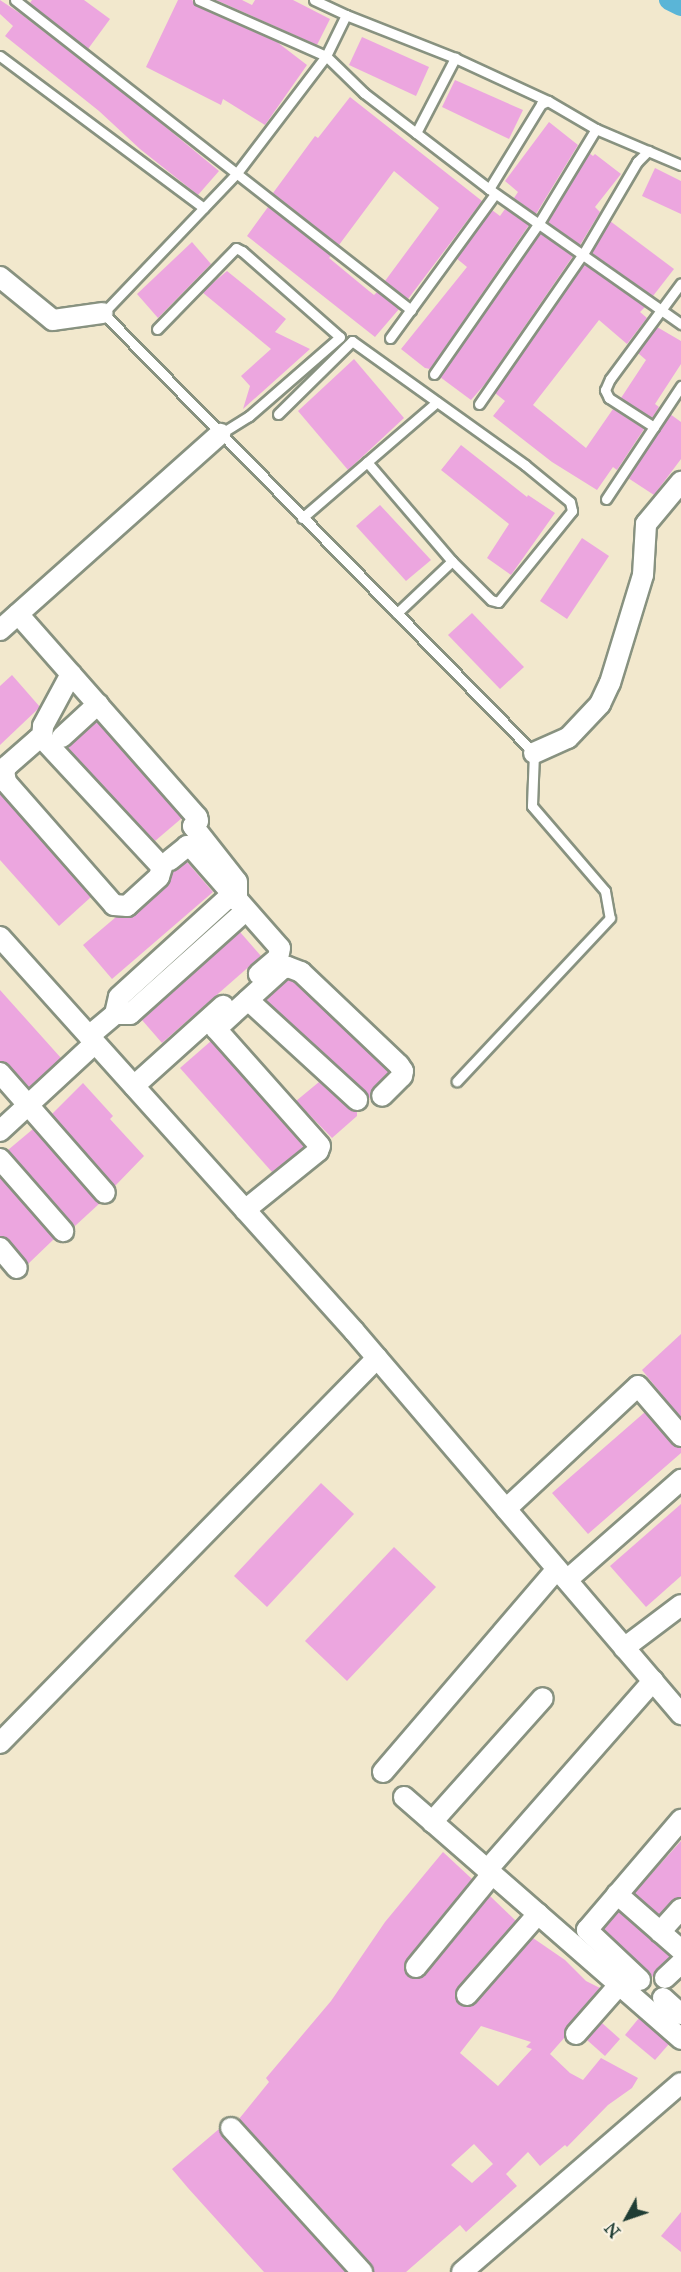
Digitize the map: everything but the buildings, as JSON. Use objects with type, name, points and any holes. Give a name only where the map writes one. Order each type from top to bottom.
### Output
[{"type":"street","points":[[0,277],[53,320],[103,313]]},
{"type":"street","points":[[0,630],[220,434]]},
{"type":"street","points":[[534,753],[568,738],[600,704],[610,683],[643,575],[646,524],[681,482]]},
{"type":"street","points":[[18,614],[197,817],[198,821],[162,859],[159,877],[127,906],[114,904],[3,776],[7,766],[42,738]]},
{"type":"street","points":[[71,674],[43,726],[42,738],[162,859]]},
{"type":"street","points":[[62,737],[98,704]]},
{"type":"street","points":[[0,1131],[92,1040],[115,1014],[130,1014],[238,902],[237,882],[233,874],[193,826]]},
{"type":"street","points":[[138,1090],[280,954],[280,948],[189,846],[162,859]]},
{"type":"street","points":[[0,937],[377,1358],[681,1714]]},
{"type":"street","points":[[138,1090],[216,1029],[282,969],[288,967],[301,972],[403,1071],[402,1076],[382,1096]]},
{"type":"street","points":[[248,1000],[357,1100]]},
{"type":"street","points":[[216,1029],[320,1146],[318,1151],[245,1210]]},
{"type":"street","points":[[0,1073],[105,1193]]},
{"type":"street","points":[[0,1159],[63,1231]]},
{"type":"street","points":[[0,1248],[17,1268]]},
{"type":"street","points":[[0,1743],[377,1358]]},
{"type":"street","points":[[506,1509],[638,1386],[681,1436]]},
{"type":"street","points":[[384,1772],[562,1574],[681,1480]]},
{"type":"street","points":[[624,1648],[681,1605]]},
{"type":"street","points":[[416,1967],[490,1872],[653,1681]]},
{"type":"street","points":[[432,1822],[543,1698]]},
{"type":"street","points":[[404,1797],[681,2039]]},
{"type":"street","points":[[640,1980],[587,1930],[681,1820]]},
{"type":"street","points":[[617,1894],[681,1950]]},
{"type":"street","points":[[660,1932],[681,1909]]},
{"type":"street","points":[[467,1995],[538,1914]]},
{"type":"street","points":[[665,1978],[681,1964]]},
{"type":"street","points":[[576,2034],[619,1985]]},
{"type":"street","points":[[663,1998],[681,2014]]},
{"type":"street","points":[[462,2272],[681,2083]]},
{"type":"street","points":[[231,2128],[362,2272]]},
{"type":"lane","points":[[15,0],[411,310]]},
{"type":"lane","points":[[199,0],[326,56],[364,93],[492,191],[681,324]]},
{"type":"lane","points":[[314,0],[455,58],[548,101],[596,129],[681,165]]},
{"type":"lane","points":[[346,15],[326,56],[237,173],[103,313],[534,753],[532,806],[605,891],[610,918],[457,1081]]},
{"type":"lane","points":[[0,56],[204,208]]},
{"type":"lane","points":[[416,132],[455,58]]},
{"type":"lane","points":[[390,338],[492,191],[534,113],[541,104],[548,101]]},
{"type":"lane","points":[[434,374],[539,223],[560,184],[596,129]]},
{"type":"lane","points":[[479,404],[583,254],[637,162],[648,151]]},
{"type":"lane","points":[[157,329],[236,248],[340,337],[249,416],[220,434]]},
{"type":"lane","points":[[654,427],[609,398],[605,390],[610,379],[681,283]]},
{"type":"lane","points":[[278,414],[352,341],[525,465],[570,502],[572,511],[498,602],[492,600],[452,561],[367,462]]},
{"type":"lane","points":[[606,500],[681,386]]},
{"type":"lane","points":[[302,518],[437,402]]},
{"type":"lane","points":[[397,613],[452,561]]},
{"type":"waterway","points":[[669,0],[681,6]]}]
